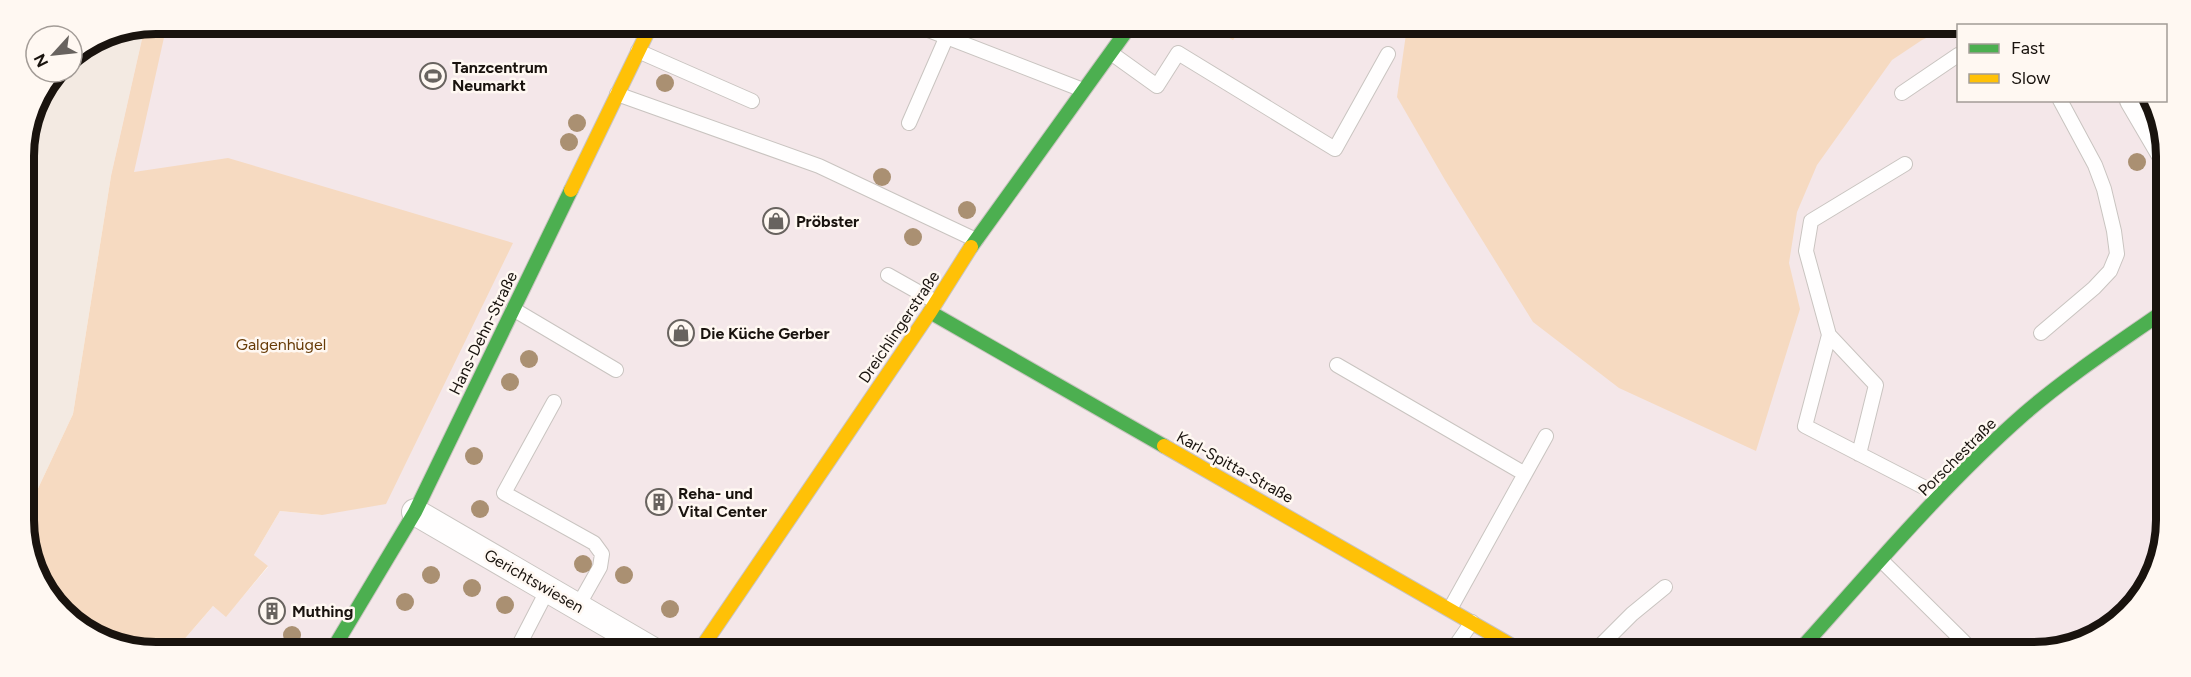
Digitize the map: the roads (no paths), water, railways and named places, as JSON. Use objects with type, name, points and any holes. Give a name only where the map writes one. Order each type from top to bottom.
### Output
[{"type":"street","name":"Hans-Dehn-Straße","points":[[337,642],[415,512],[646,34]]},
{"type":"street","name":"Dreichlingerstraße","points":[[705,642],[976,240],[1124,34]]},
{"type":"street","points":[[2134,102],[2155,137]]},
{"type":"street","name":"Karl-Spitta-Straße","points":[[933,307],[1506,642]]},
{"type":"street","name":"Porschestraße","points":[[1807,642],[1984,450],[2057,387],[2156,317]]},
{"type":"street","name":"Gerichtswiesen","points":[[415,512],[639,642]]},
{"type":"lane","points":[[941,34],[1085,90]]},
{"type":"lane","points":[[909,123],[947,36]]},
{"type":"lane","points":[[638,51],[752,101]]},
{"type":"lane","points":[[1111,52],[1156,86],[1178,53],[1335,148],[1388,54]]},
{"type":"lane","points":[[1902,93],[1957,55]]},
{"type":"lane","points":[[616,94],[819,165],[976,240]]},
{"type":"lane","points":[[2041,333],[2094,288],[2109,271],[2116,254],[2114,231],[2104,189],[2095,165],[2061,102]]},
{"type":"lane","points":[[1859,454],[1876,385],[1829,335],[1806,251],[1811,221],[1905,164]]},
{"type":"lane","points":[[888,275],[933,307]]},
{"type":"lane","points":[[513,309],[616,370]]},
{"type":"lane","points":[[1829,335],[1805,426],[1941,496]]},
{"type":"lane","points":[[1337,365],[1525,474]]},
{"type":"lane","points":[[554,402],[504,492],[594,543],[602,554],[600,567],[578,606]]},
{"type":"lane","points":[[1450,609],[1546,436]]},
{"type":"lane","points":[[1882,561],[1964,642]]},
{"type":"lane","points":[[1604,642],[1632,614],[1665,587]]},
{"type":"lane","points":[[521,642],[548,589]]},
{"type":"lane","points":[[1458,642],[1472,622]]},
{"type":"place","name":"Tanzcentrum Neumarkt","points":[[433,76]]},
{"type":"place","name":"Pröbster","points":[[776,221]]},
{"type":"place","name":"Die Küche Gerber","points":[[681,333]]},
{"type":"place","name":"Reha- und Vital Center","points":[[659,502]]},
{"type":"place","name":"Muthing","points":[[272,611]]},
{"type":"park label","name":"Galgenhügel","points":[[281,344]]}]
